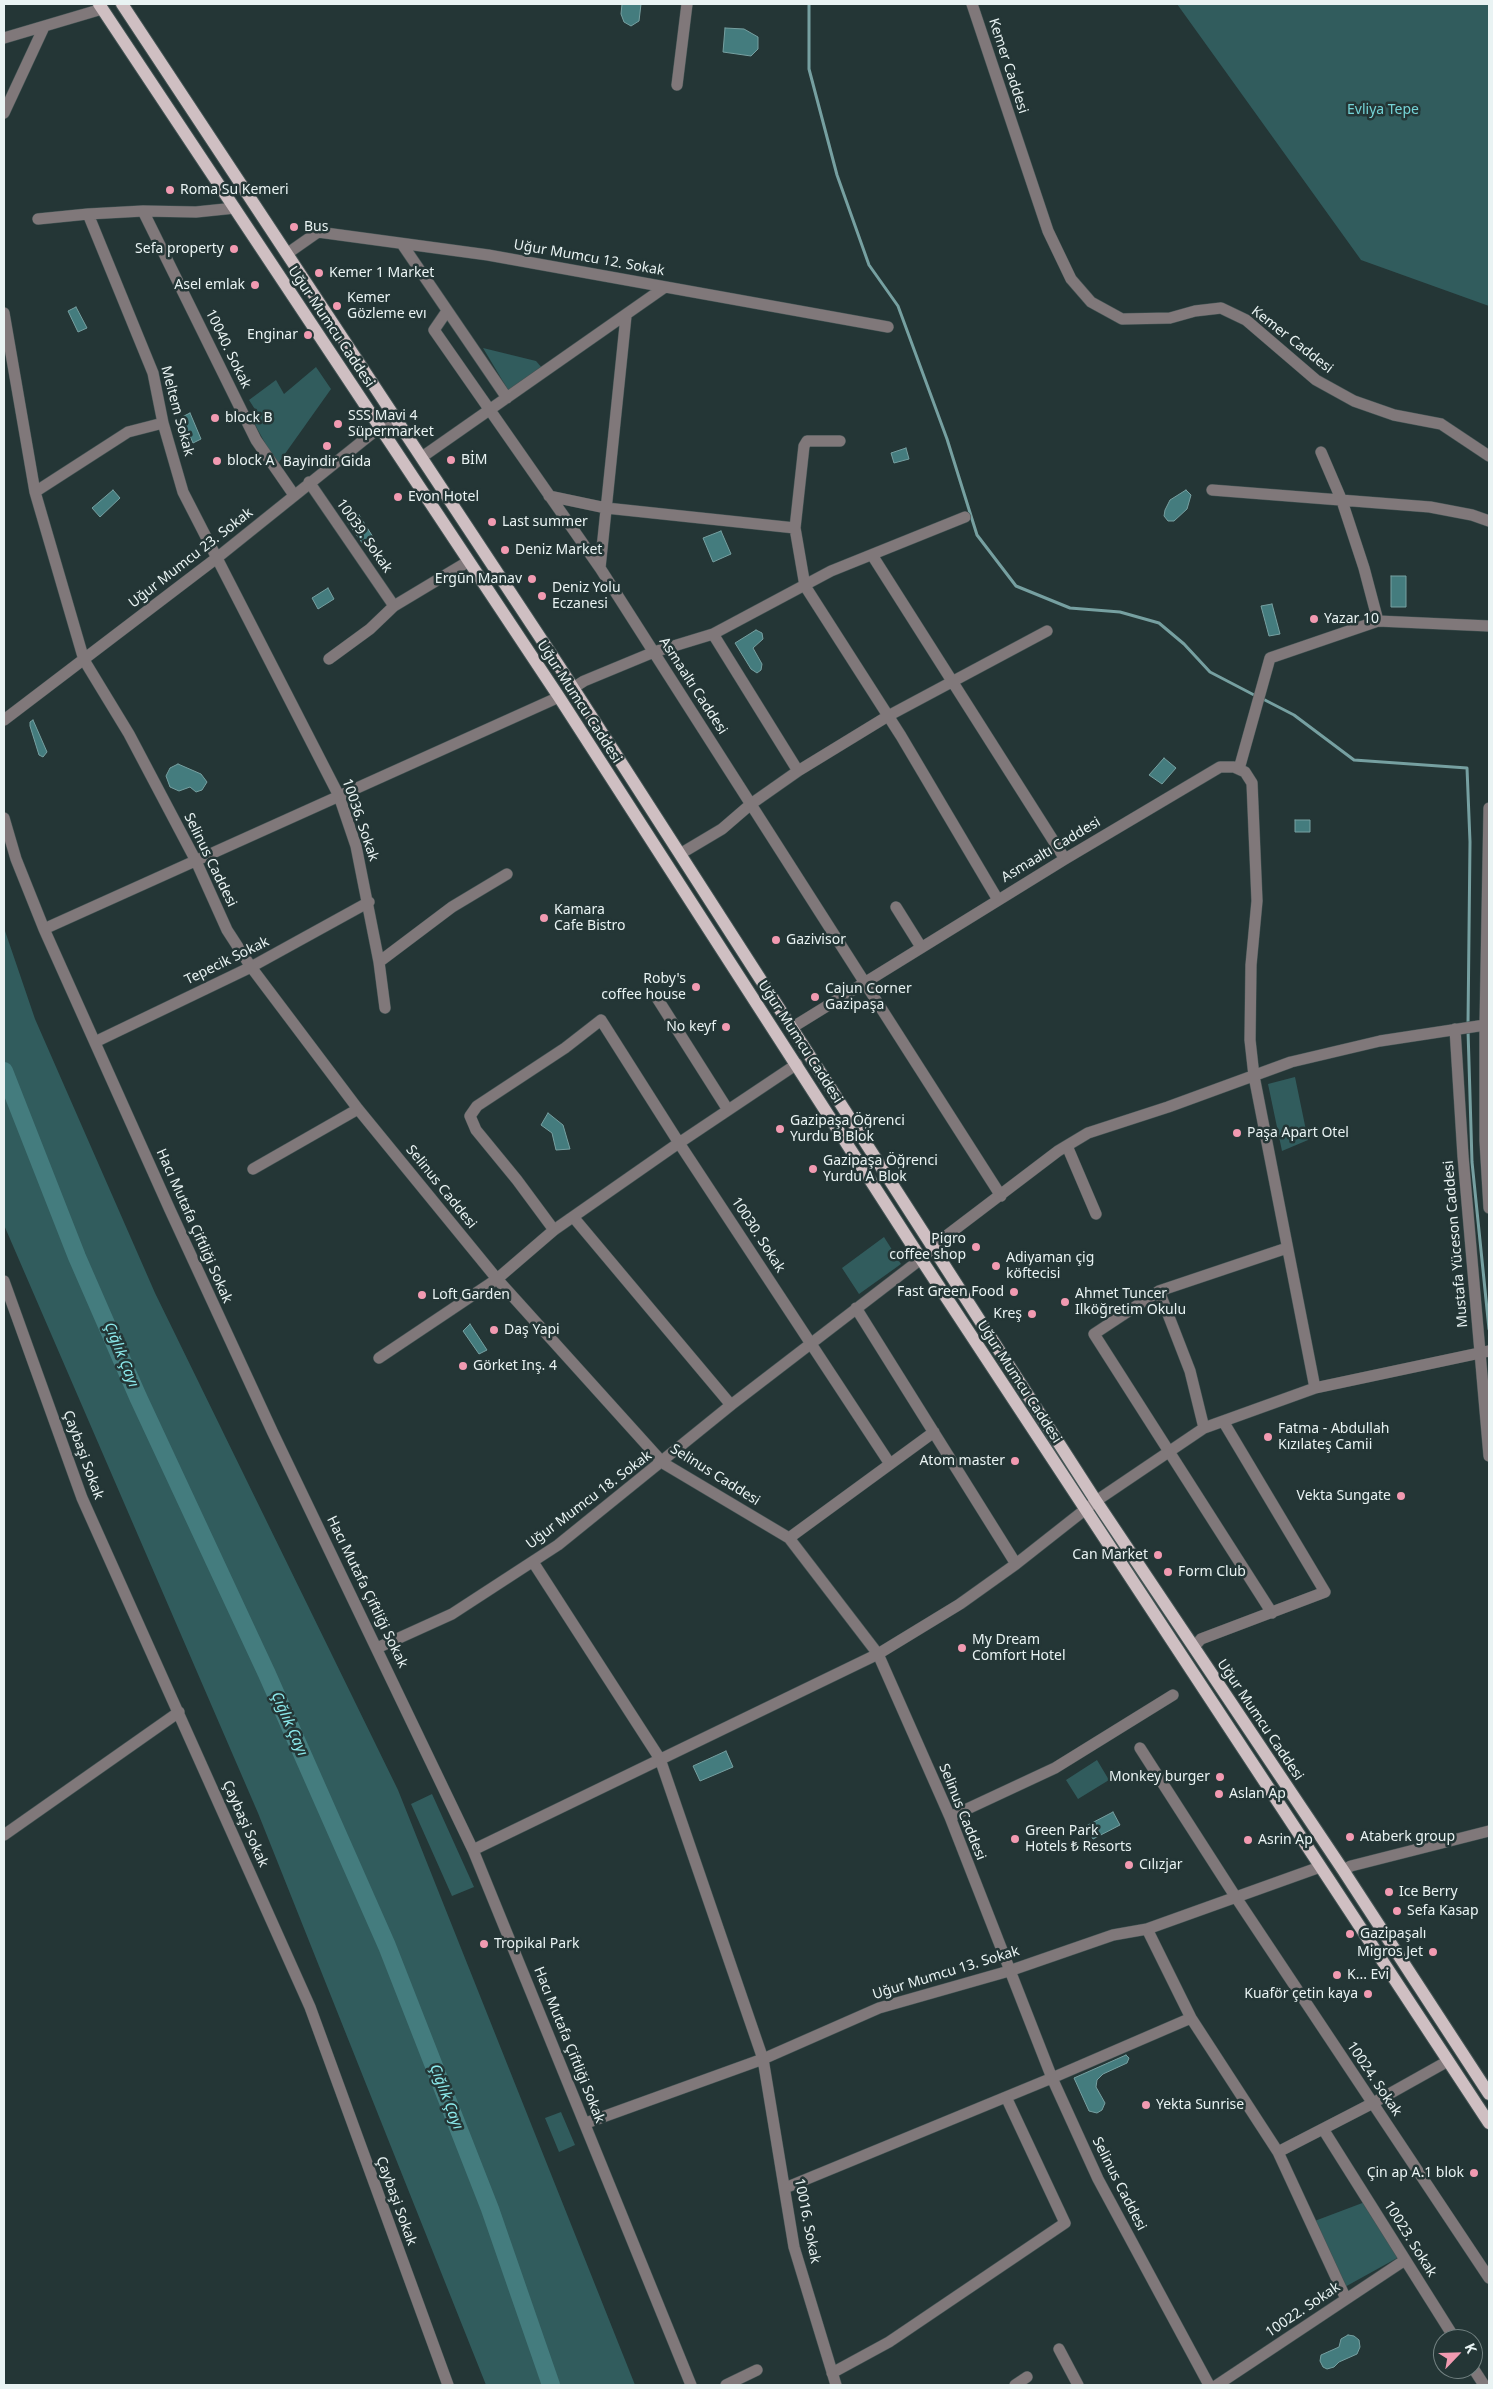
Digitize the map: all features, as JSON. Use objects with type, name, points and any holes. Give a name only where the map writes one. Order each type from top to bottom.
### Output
[{"type":"main road","name":"Uğur Mumcu Caddesi","points":[[122,4],[288,253],[573,688],[1096,1500],[1343,1870],[1489,2094]]},
{"type":"main road","name":"Uğur Mumcu Caddesi","points":[[100,6],[559,697],[921,1259],[1489,2123]]},
{"type":"main road","points":[[559,697],[573,688]]},
{"type":"street","points":[[677,85],[687,4]]},
{"type":"street","name":"Kemer Caddesi","points":[[972,4],[1048,231],[1071,279],[1091,302],[1122,319],[1170,318],[1195,310],[1221,308],[1246,320],[1316,380],[1354,401],[1394,415],[1441,424],[1489,456]]},
{"type":"street","points":[[4,38],[44,27],[100,6]]},
{"type":"street","points":[[4,113],[44,27]]},
{"type":"street","points":[[38,219],[88,214],[143,211],[196,212],[235,208]]},
{"type":"street","name":"10040. Sokak","points":[[143,211],[256,440],[294,495]]},
{"type":"street","name":"Meltem Sokak","points":[[88,214],[153,373],[163,423],[183,492],[218,557]]},
{"type":"street","name":"Uğur Mumcu 12. Sokak","points":[[288,253],[318,232],[488,255],[888,327]]},
{"type":"street","points":[[402,244],[507,398]]},
{"type":"street","points":[[422,458],[666,287]]},
{"type":"street","name":"Asmaaltı Caddesi","points":[[447,311],[434,330],[600,568],[1001,1196]]},
{"type":"street","name":"Selinus Caddesi","points":[[4,312],[36,492],[84,660],[129,734],[196,861],[227,930],[251,967],[358,1109],[498,1280],[662,1462],[789,1538],[878,1654],[950,1817],[1052,2078],[1098,2179],[1209,2385]]},
{"type":"street","points":[[600,568],[626,316]]},
{"type":"street","name":"Uğur Mumcu 23. Sokak","points":[[4,720],[218,557],[309,482],[380,427],[395,418]]},
{"type":"street","points":[[36,492],[128,432],[163,423]]},
{"type":"street","points":[[840,441],[808,441],[804,446],[796,528],[805,586],[888,716],[998,900]]},
{"type":"street","points":[[1321,452],[1342,502],[1364,568],[1378,621]]},
{"type":"street","name":"10039. Sokak","points":[[309,482],[394,606]]},
{"type":"street","points":[[1212,490],[1342,502],[1430,507],[1472,515],[1489,521]]},
{"type":"street","points":[[549,496],[606,508],[796,528]]},
{"type":"street","points":[[573,688],[584,681],[654,652],[713,634],[831,571],[965,517]]},
{"type":"street","points":[[872,555],[1065,859]]},
{"type":"street","name":"10036. Sokak","points":[[218,557],[339,796],[356,846],[369,902],[385,1008]]},
{"type":"street","points":[[329,659],[370,629],[394,606],[468,561]]},
{"type":"street","points":[[1315,1388],[1254,1076],[1250,1040],[1251,966],[1257,901],[1252,784],[1245,772],[1239,769],[1270,658],[1378,621],[1489,626]]},
{"type":"street","points":[[680,854],[722,829],[751,804],[798,771],[888,716],[1047,631]]},
{"type":"street","points":[[713,634],[798,771]]},
{"type":"street","points":[[44,930],[559,697]]},
{"type":"street","name":"Asmaaltı Caddesi","points":[[793,1027],[1065,859],[1220,767],[1239,769]]},
{"type":"street","points":[[1489,808],[1484,1025],[1489,1208]]},
{"type":"street","name":"Hacı Mutafa Çiftliği Sokak","points":[[4,818],[16,859],[44,930],[273,1433],[378,1648],[473,1850],[586,2123],[691,2385]]},
{"type":"street","points":[[379,962],[452,907],[507,874]]},
{"type":"street","name":"Tepecik Sokak","points":[[95,1042],[251,967],[369,902]]},
{"type":"street","points":[[896,907],[921,947]]},
{"type":"street","points":[[657,998],[728,1110]]},
{"type":"street","name":"10030. Sokak","points":[[554,1230],[472,1125],[470,1116],[477,1106],[565,1048],[602,1020],[679,1143],[890,1464]]},
{"type":"street","points":[[933,1246],[1067,1146],[1088,1133],[1291,1062],[1380,1041],[1484,1025]]},
{"type":"street","name":"Mustafa Yüceson Caddesi","points":[[1459,1028],[1463,1156],[1485,1352],[1489,1456]]},
{"type":"street","points":[[379,1358],[498,1280],[554,1230],[797,1064]]},
{"type":"street","points":[[253,1168],[358,1109]]},
{"type":"street","points":[[1067,1146],[1096,1214]]},
{"type":"street","points":[[574,1218],[731,1405]]},
{"type":"street","points":[[1272,1613],[1171,1450],[1094,1334],[1160,1292],[1287,1248]]},
{"type":"street","name":"Uğur Mumcu 18. Sokak","points":[[378,1648],[452,1614],[558,1545],[731,1405],[921,1259]]},
{"type":"street","name":"Çaybaşi Sokak","points":[[4,1281],[82,1498],[310,2007],[448,2385]]},
{"type":"street","points":[[1160,1292],[1190,1371],[1204,1428]]},
{"type":"street","points":[[856,1308],[1016,1564]]},
{"type":"street","points":[[473,1850],[878,1654],[960,1604],[1016,1564],[1096,1500],[1204,1428],[1315,1388],[1485,1352]]},
{"type":"street","points":[[1194,1647],[1202,1639],[1325,1592],[1223,1421]]},
{"type":"street","points":[[789,1538],[934,1432]]},
{"type":"street","name":"10016. Sokak","points":[[533,1562],[660,1759],[763,2059],[794,2247],[836,2385]]},
{"type":"street","points":[[950,1817],[1055,1768],[1173,1695]]},
{"type":"street","points":[[4,1835],[179,1712]]},
{"type":"street","name":"10024. Sokak","points":[[1140,1748],[1234,1896],[1489,2278]]},
{"type":"street","points":[[1343,1870],[1489,1831]]},
{"type":"street","name":"Uğur Mumcu 13. Sokak","points":[[586,2123],[763,2059],[879,2008],[1009,1971],[1113,1935],[1147,1929],[1234,1896],[1320,1867]]},
{"type":"street","points":[[1147,1929],[1191,2018],[1278,2152],[1346,2299]]},
{"type":"street","points":[[785,2188],[1052,2078],[1191,2018]]},
{"type":"street","points":[[1278,2152],[1373,2104],[1448,2061]]},
{"type":"street","points":[[832,2373],[889,2342],[1065,2223],[1006,2097]]},
{"type":"street","name":"10023. Sokak","points":[[1323,2130],[1449,2329]]},
{"type":"street","name":"10022. Sokak","points":[[1217,2385],[1405,2260]]},
{"type":"street","points":[[1059,2349],[1078,2385]]},
{"type":"street","points":[[726,2385],[757,2370]]},
{"type":"street","points":[[1015,2385],[1027,2376]]},
{"type":"green space","name":"Evliya Tepe","points":[[1177,4],[1489,4],[1489,306],[1361,260]]},
{"type":"green space","points":[[483,348],[536,361],[543,369],[510,393]]},
{"type":"green space","points":[[316,367],[331,389],[277,465],[252,419],[258,414],[249,400],[276,380],[284,394]]},
{"type":"green space","points":[[4,928],[35,1019],[155,1293],[398,1790],[635,2385],[486,2385],[258,1813],[4,1225]]},
{"type":"green space","points":[[1295,1077],[1308,1140],[1282,1151],[1268,1084]]},
{"type":"green space","points":[[884,1237],[901,1264],[859,1294],[842,1268]]},
{"type":"green space","points":[[1097,1760],[1109,1780],[1078,1799],[1066,1780]]},
{"type":"green space","points":[[432,1794],[474,1887],[452,1896],[411,1804]]},
{"type":"green space","points":[[561,2112],[575,2145],[559,2152],[545,2118]]},
{"type":"green space","points":[[1365,2202],[1399,2257],[1343,2288],[1312,2222]]},
{"type":"shaded area","points":[[622,4],[641,4],[639,21],[631,26],[624,22],[621,14]]},
{"type":"shaded area","points":[[725,28],[744,29],[758,37],[758,49],[751,56],[723,52]]},
{"type":"shaded area","points":[[76,307],[87,328],[78,332],[68,311]]},
{"type":"shaded area","points":[[190,413],[201,439],[193,443],[182,417]]},
{"type":"shaded area","points":[[906,448],[909,459],[894,463],[891,453]]},
{"type":"shaded area","points":[[113,490],[120,498],[100,517],[92,508]]},
{"type":"shaded area","points":[[1186,490],[1191,495],[1187,509],[1174,521],[1168,521],[1164,516],[1170,500]]},
{"type":"shaded area","points":[[359,515],[373,537],[363,544],[348,523]]},
{"type":"shaded area","points":[[721,531],[731,554],[713,562],[703,538]]},
{"type":"shaded area","points":[[1391,576],[1406,576],[1406,607],[1391,607]]},
{"type":"shaded area","points":[[328,588],[334,599],[318,609],[312,598]]},
{"type":"shaded area","points":[[1272,604],[1280,634],[1269,636],[1261,606]]},
{"type":"shaded area","points":[[756,630],[762,633],[763,639],[753,648],[762,664],[761,670],[757,673],[751,669],[735,643]]},
{"type":"shaded area","points":[[33,720],[47,752],[43,757],[39,755],[30,726],[30,722]]},
{"type":"shaded area","points":[[1164,758],[1176,768],[1162,784],[1149,775]]},
{"type":"shaded area","points":[[178,764],[201,774],[207,782],[202,790],[196,792],[190,787],[179,791],[170,787],[166,776],[170,768]]},
{"type":"shaded area","points":[[1295,820],[1310,820],[1310,832],[1295,832]]},
{"type":"shaded area","points":[[548,1113],[563,1125],[570,1149],[556,1150],[552,1133],[541,1125]]},
{"type":"shaded area","points":[[470,1324],[487,1350],[479,1354],[463,1331]]},
{"type":"shaded area","points":[[726,1751],[733,1767],[700,1781],[693,1766]]},
{"type":"shaded area","points":[[1113,1812],[1120,1825],[1093,1839],[1086,1826]]},
{"type":"shaded area","points":[[1126,2055],[1129,2058],[1127,2063],[1103,2074],[1097,2080],[1096,2087],[1105,2103],[1102,2110],[1097,2113],[1089,2111],[1074,2078]]},
{"type":"shaded area","points":[[1348,2335],[1354,2336],[1359,2340],[1360,2347],[1357,2354],[1339,2362],[1334,2367],[1327,2369],[1323,2367],[1320,2361],[1321,2355],[1339,2347],[1341,2339]]},
{"type":"waterway","points":[[809,4],[809,69],[837,175],[869,265],[898,306],[947,439],[977,535],[1016,586],[1070,608],[1120,612],[1159,623],[1184,644],[1210,672],[1256,696]]},
{"type":"waterway","points":[[1261,698],[1294,715],[1354,760],[1467,768],[1470,842],[1468,1024]]},
{"type":"waterway","points":[[1468,1030],[1472,1162],[1489,1329]]},
{"type":"waterway","name":"Çığlık Çayı","points":[[4,1071],[77,1257],[138,1397],[267,1674],[387,1946],[490,2209],[551,2385]]},
{"type":"place","name":"Roma Su Kemeri","points":[[170,190]]},
{"type":"place","name":"Bus","points":[[294,227]]},
{"type":"place","name":"Sefa property","points":[[234,249]]},
{"type":"place","name":"Kemer 1 Market","points":[[319,273]]},
{"type":"place","name":"Asel emlak","points":[[255,285]]},
{"type":"place","name":"Kemer Gözleme evı","points":[[337,306]]},
{"type":"place","name":"Enginar","points":[[308,335]]},
{"type":"place","name":"block B","points":[[215,418]]},
{"type":"place","name":"SSS Mavi 4 Süpermarket","points":[[338,424]]},
{"type":"place","name":"Bayindir Gida","points":[[327,446]]},
{"type":"place","name":"BİM","points":[[451,460]]},
{"type":"place","name":"block A","points":[[217,461]]},
{"type":"place","name":"Evon Hotel","points":[[398,497]]},
{"type":"place","name":"Last summer","points":[[492,522]]},
{"type":"place","name":"Deniz Market","points":[[505,550]]},
{"type":"place","name":"Ergūn Manav","points":[[532,579]]},
{"type":"place","name":"Deniz Yolu Eczanesi","points":[[542,596]]},
{"type":"place","name":"Yazar 10","points":[[1314,619]]},
{"type":"place","name":"Kamara Cafe Bistro","points":[[544,918]]},
{"type":"place","name":"Gazivisor","points":[[776,940]]},
{"type":"place","name":"Roby's coffee house","points":[[696,987]]},
{"type":"place","name":"Cajun Corner Gazipaşa","points":[[815,997]]},
{"type":"place","name":"No keyf","points":[[726,1027]]},
{"type":"place","name":"Gazipaşa Öğrenci Yurdu B Blok","points":[[780,1129]]},
{"type":"place","name":"Paşa Apart Otel","points":[[1237,1133]]},
{"type":"place","name":"Gazipaşa Öğrenci Yurdu A Blok","points":[[813,1169]]},
{"type":"place","name":"Pigro coffee shop","points":[[976,1247]]},
{"type":"place","name":"Adiyaman çig köftecisi","points":[[996,1266]]},
{"type":"place","name":"Fast Green Food","points":[[1014,1292]]},
{"type":"place","name":"Loft Garden","points":[[422,1295]]},
{"type":"place","name":"Ahmet Tuncer Ilköğretim Okulu","points":[[1065,1302]]},
{"type":"place","name":"Kreş","points":[[1032,1314]]},
{"type":"place","name":"Daş Yapi","points":[[494,1330]]},
{"type":"place","name":"Görket Inş. 4","points":[[463,1366]]},
{"type":"place","name":"Fatma - Abdullah Kızılateş Camii","points":[[1268,1437]]},
{"type":"place","name":"Atom master","points":[[1015,1461]]},
{"type":"place","name":"Vekta Sungate","points":[[1401,1496]]},
{"type":"place","name":"Can Market","points":[[1158,1555]]},
{"type":"place","name":"Form Club","points":[[1168,1572]]},
{"type":"place","name":"My Dream Comfort Hotel","points":[[962,1648]]},
{"type":"place","name":"Monkey burger","points":[[1220,1777]]},
{"type":"place","name":"Aslan Ap","points":[[1219,1794]]},
{"type":"place","name":"Ataberk group","points":[[1350,1837]]},
{"type":"place","name":"Green Park Hotels ₺ Resorts","points":[[1015,1839]]},
{"type":"place","name":"Asrin Ap","points":[[1248,1840]]},
{"type":"place","name":"Cılızjar","points":[[1129,1865]]},
{"type":"place","name":"Ice Berry","points":[[1389,1892]]},
{"type":"place","name":"Sefa Kasap","points":[[1397,1911]]},
{"type":"place","name":"Gazipaşalı","points":[[1350,1934]]},
{"type":"place","name":"Tropikal Park","points":[[484,1944]]},
{"type":"place","name":"Migros Jet","points":[[1433,1952]]},
{"type":"place","name":"K... Evi","points":[[1337,1975]]},
{"type":"place","name":"Kuaför çetin kaya","points":[[1368,1994]]},
{"type":"place","name":"Yekta Sunrise","points":[[1146,2105]]},
{"type":"place","name":"Çin ap A.1 blok","points":[[1474,2173]]}]
